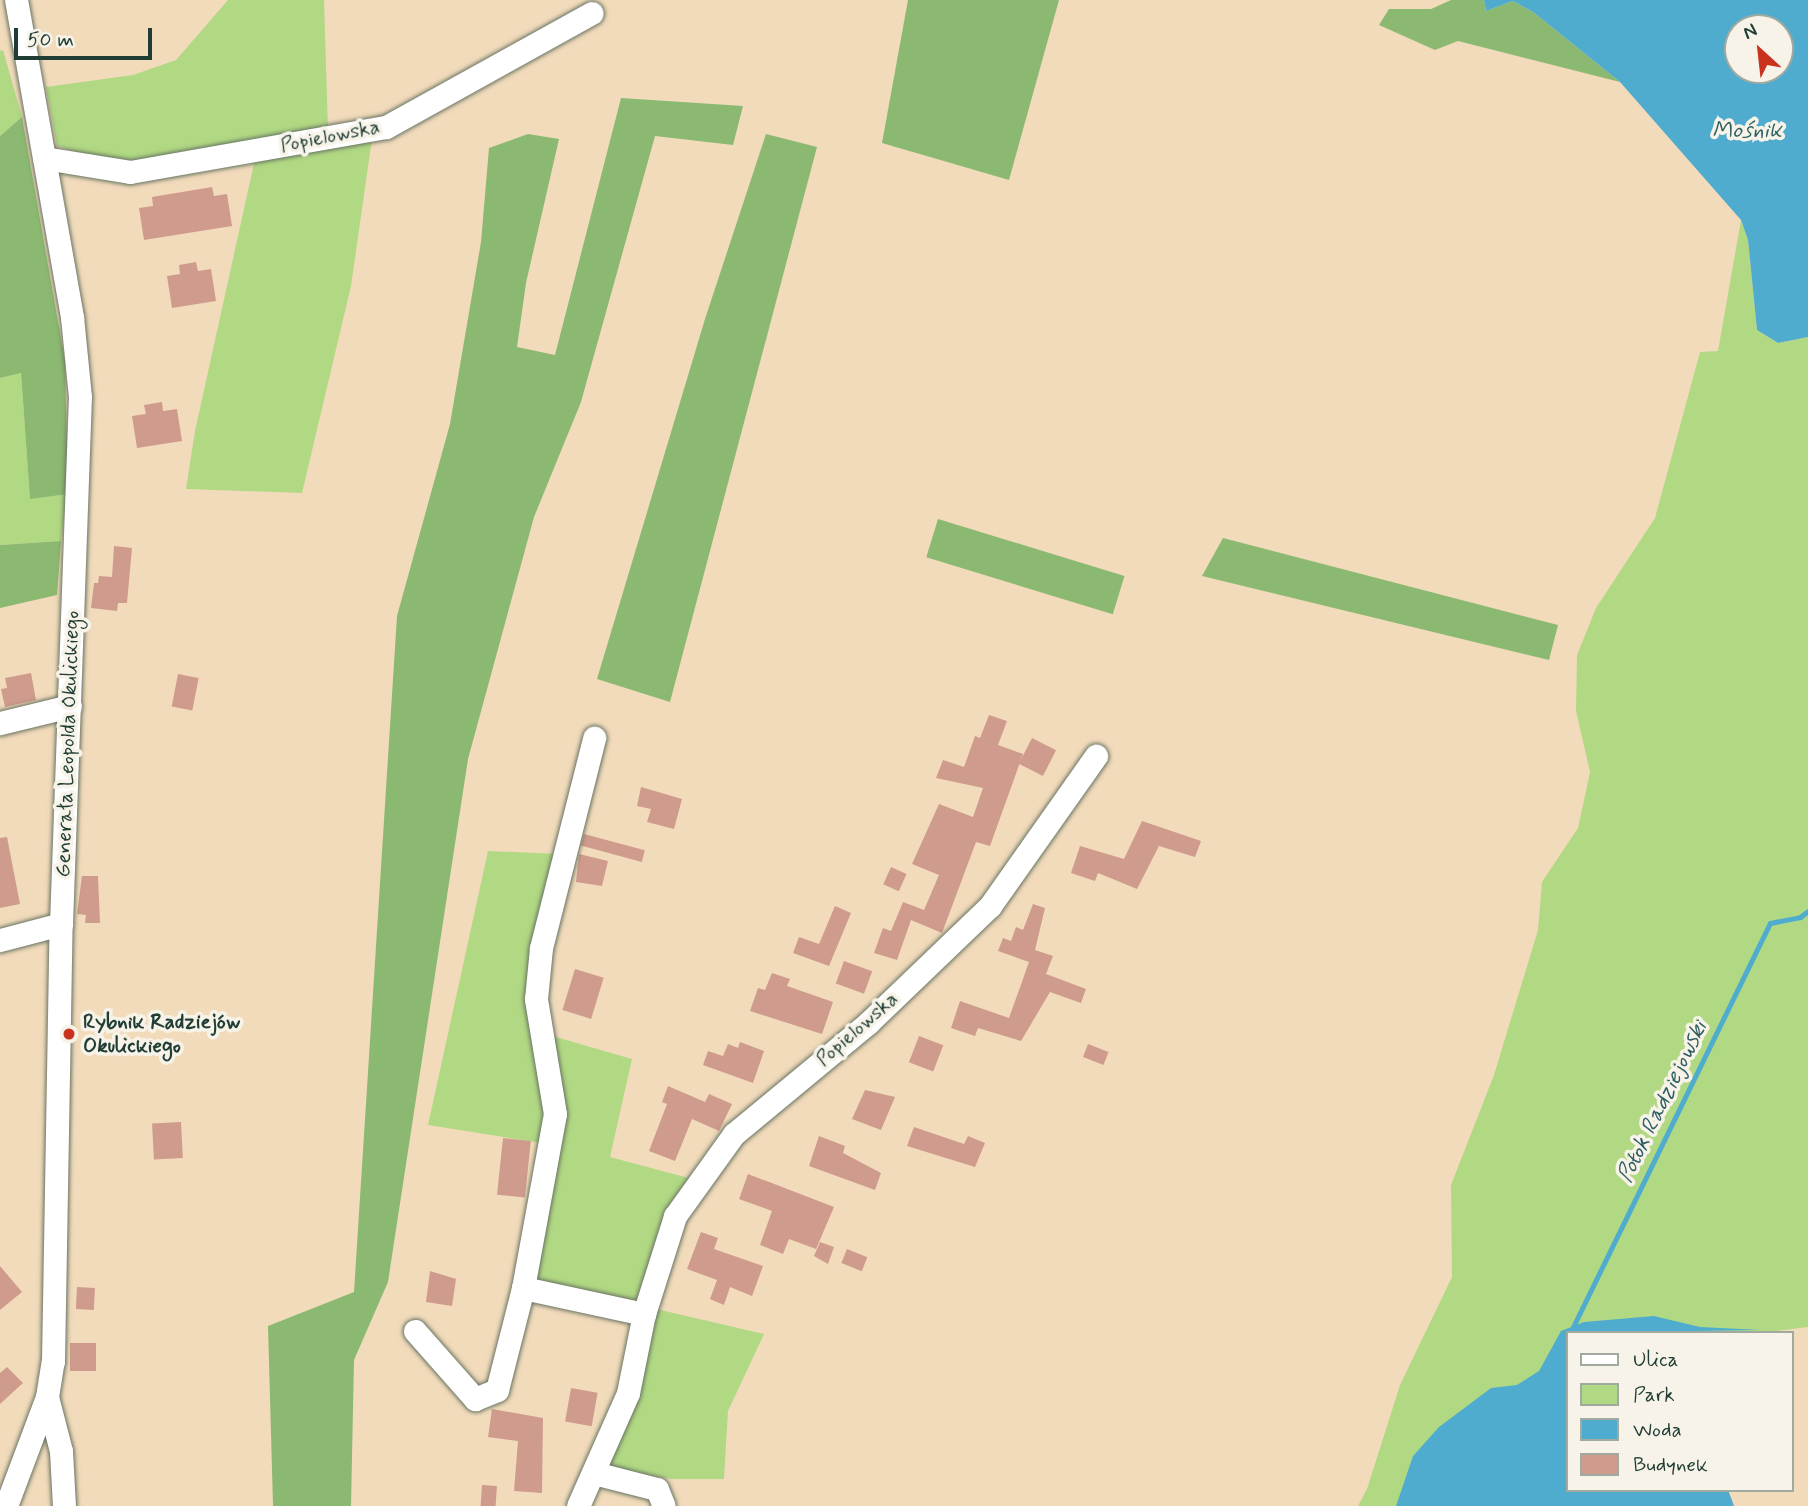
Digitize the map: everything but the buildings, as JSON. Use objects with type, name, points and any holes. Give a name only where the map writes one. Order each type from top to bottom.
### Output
[{"type":"street","name":"Generała Leopolda Okulickiego","points":[[6,1489],[47,1398],[54,1336],[61,924],[79,381],[16,0]]},
{"type":"street","name":"Popielowska","points":[[44,158],[130,172],[386,127],[592,13]]},
{"type":"street","points":[[0,723],[70,706]]},
{"type":"street","points":[[415,1331],[475,1399],[497,1390],[523,1288],[555,1114],[536,999],[541,948],[594,738]]},
{"type":"street","name":"Popielowska","points":[[578,1506],[628,1393],[644,1314],[675,1216],[734,1134],[869,1023],[990,906],[1096,756]]},
{"type":"street","points":[[0,940],[61,924]]},
{"type":"street","points":[[523,1288],[644,1314]]},
{"type":"street","points":[[47,1398],[61,1451],[64,1506]]},
{"type":"street","points":[[594,1473],[657,1489],[664,1506]]},
{"type":"green space","points":[[228,0],[324,0],[328,131],[148,160],[110,161],[57,146],[46,87],[133,75],[176,60]]},
{"type":"green space","points":[[908,0],[1059,0],[1009,180],[882,143]]},
{"type":"green space","points":[[1451,0],[1484,0],[1486,11],[1513,1],[1533,12],[1620,82],[1458,41],[1435,50],[1379,25],[1389,9],[1431,9]]},
{"type":"green space","points":[[3,50],[22,117],[0,136],[0,51]]},
{"type":"green space","points":[[621,98],[743,106],[733,145],[655,136],[581,402],[534,517],[468,759],[388,1282],[354,1360],[351,1506],[273,1506],[268,1326],[354,1292],[397,616],[450,424],[481,242],[489,148],[528,134],[559,139],[526,283],[517,347],[555,355]]},
{"type":"green space","points":[[22,117],[65,361],[68,494],[30,499],[21,373],[0,378],[0,136]]},
{"type":"green space","points":[[766,134],[817,147],[670,702],[597,679],[705,319]]},
{"type":"green space","points":[[372,139],[351,286],[302,493],[186,489],[195,431],[255,159]]},
{"type":"green space","points":[[1741,220],[1748,240],[1757,330],[1778,343],[1808,337],[1808,1327],[1777,1331],[1566,1331],[1566,1492],[1729,1492],[1734,1506],[1358,1506],[1367,1489],[1400,1385],[1452,1277],[1451,1185],[1494,1075],[1538,930],[1542,882],[1578,828],[1590,772],[1576,711],[1577,655],[1596,608],[1655,518],[1700,352],[1718,351]]},
{"type":"green space","points":[[21,373],[30,498],[68,494],[61,541],[0,545],[0,378]]},
{"type":"green space","points":[[938,519],[1124,576],[1113,614],[926,557]]},
{"type":"green space","points":[[1223,538],[1558,625],[1549,660],[1202,576]]},
{"type":"green space","points":[[61,541],[57,595],[0,608],[0,545]]},
{"type":"green space","points":[[488,851],[558,854],[530,971],[545,1097],[542,1143],[428,1125]]},
{"type":"green space","points":[[549,1035],[632,1059],[610,1157],[696,1180],[639,1305],[533,1278]]},
{"type":"green space","points":[[656,1309],[764,1334],[728,1411],[724,1479],[671,1479],[606,1467]]},
{"type":"water","name":"Mośnik","points":[[1484,0],[1808,0],[1808,337],[1778,343],[1757,330],[1748,240],[1741,220],[1620,82],[1533,12],[1513,1],[1486,11]]},
{"type":"water","points":[[1654,1316],[1700,1327],[1761,1330],[1566,1331],[1566,1492],[1729,1492],[1734,1506],[1396,1506],[1413,1456],[1439,1427],[1491,1388],[1517,1385],[1539,1371],[1561,1331],[1584,1322]]},
{"type":"waterway","name":"Potok Radziejowski","points":[[1571,1331],[1770,923],[1800,917],[1808,911]]},
{"type":"place","name":"Rybnik Radziejów Okulickiego","points":[[69,1034]]}]
